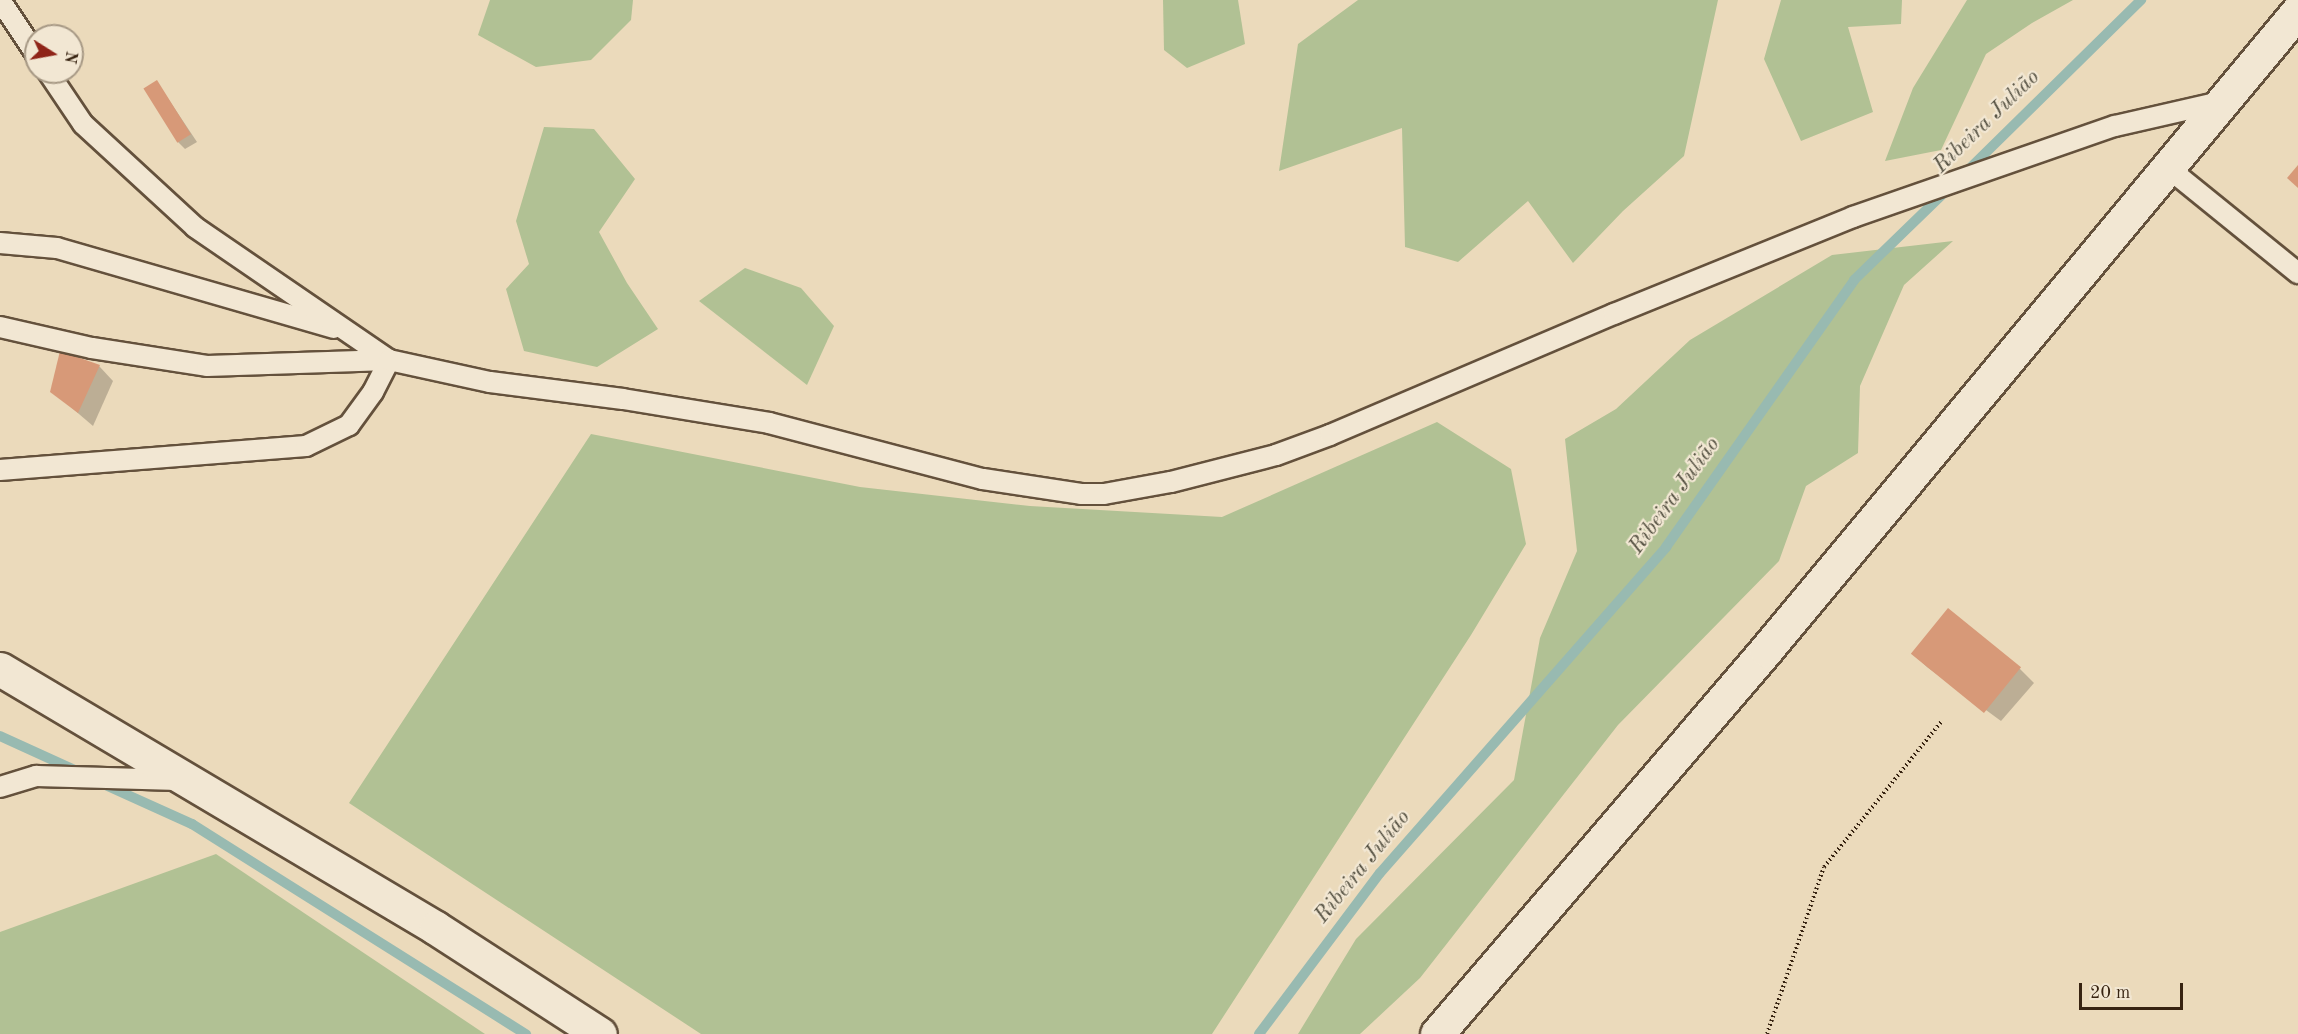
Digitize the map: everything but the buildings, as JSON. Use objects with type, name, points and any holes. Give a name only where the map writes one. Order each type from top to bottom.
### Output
[{"type":"main road","points":[[1437,1034],[1766,650],[2298,11]]},
{"type":"main road","points":[[0,669],[436,928],[600,1034]]},
{"type":"lane","points":[[0,0],[24,36]]},
{"type":"lane","points":[[56,84],[83,124],[195,227],[389,360]]},
{"type":"lane","points":[[0,327],[92,348],[207,366],[389,360],[490,382],[622,399],[769,423],[983,479],[1081,494],[1104,494],[1171,482],[1276,455],[1330,435],[1614,314],[1853,217],[2115,126],[2220,102]]},
{"type":"lane","points":[[2168,167],[2298,273]]},
{"type":"lane","points":[[0,243],[57,248],[348,332]]},
{"type":"lane","points":[[0,470],[306,446],[349,425],[373,392],[389,360]]},
{"type":"lane","points":[[0,787],[36,776],[187,781]]},
{"type":"path","points":[[1767,1034],[1824,867],[1942,721]]},
{"type":"green space","points":[[490,0],[633,0],[631,20],[591,60],[536,67],[478,35]]},
{"type":"green space","points":[[1163,0],[1238,0],[1245,44],[1187,68],[1164,50]]},
{"type":"green space","points":[[1358,0],[1718,0],[1684,156],[1623,211],[1573,263],[1528,201],[1458,262],[1405,247],[1402,128],[1279,171],[1298,44]]},
{"type":"green space","points":[[1781,0],[1902,0],[1901,24],[1848,27],[1873,112],[1801,141],[1764,59]]},
{"type":"green space","points":[[1967,0],[2073,0],[2032,23],[1986,54],[1941,150],[1885,161],[1913,88]]},
{"type":"green space","points":[[544,127],[594,129],[635,179],[599,232],[627,283],[658,329],[597,367],[524,351],[506,289],[529,264],[516,221]]},
{"type":"green space","points":[[1953,241],[1904,285],[1860,386],[1858,453],[1806,486],[1779,561],[1618,725],[1420,978],[1360,1034],[1298,1034],[1356,939],[1514,780],[1540,638],[1577,551],[1565,439],[1616,409],[1690,340],[1832,255]]},
{"type":"green space","points":[[745,268],[801,288],[834,326],[807,385],[699,301]]},
{"type":"green space","points":[[1437,422],[1511,469],[1526,544],[1471,635],[1212,1034],[701,1034],[349,803],[591,434],[860,487],[1030,506],[1222,517]]},
{"type":"green space","points":[[216,854],[485,1034],[0,1034],[0,932]]},
{"type":"waterway","name":"Ribeira Julião","points":[[1963,175],[2141,0]]},
{"type":"waterway","name":"Ribeira Julião","points":[[1259,1034],[1380,873],[1666,547],[1854,280],[1949,188]]},
{"type":"waterway","points":[[0,736],[79,772]]},
{"type":"waterway","points":[[101,783],[192,824],[526,1034]]}]
